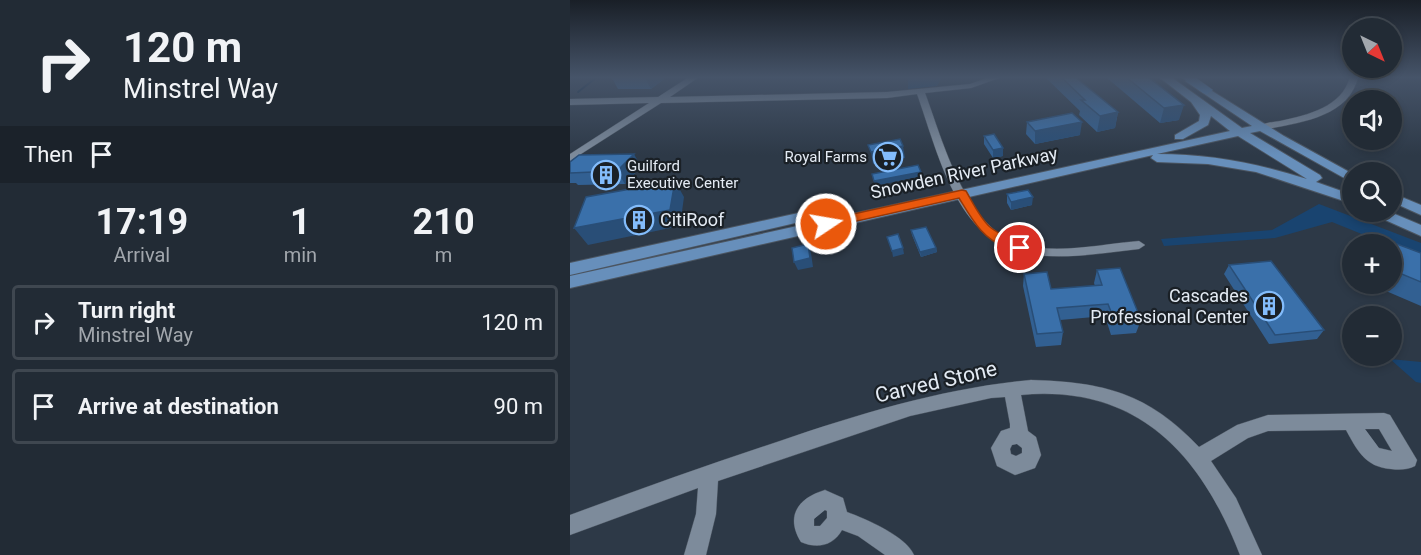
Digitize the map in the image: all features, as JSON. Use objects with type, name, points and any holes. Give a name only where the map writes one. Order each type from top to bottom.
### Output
[{"type":"main road","points":[[1179,136],[1198,128],[1206,119],[1204,112],[1195,103]]},
{"type":"main road","points":[[1199,103],[1236,129],[1342,192]]},
{"type":"main road","points":[[1225,103],[1257,124],[1342,172]]},
{"type":"main road","name":"Snowden River Parkway","points":[[570,269],[628,254],[1084,166],[1257,124]]},
{"type":"main road","name":"Snowden River Parkway","points":[[570,282],[1179,136],[1236,129]]},
{"type":"main road","points":[[1084,166],[1173,158],[1224,162],[1282,174],[1342,195]]},
{"type":"main road","points":[[1402,202],[1421,211]]},
{"type":"main road","points":[[1401,222],[1421,231]]},
{"type":"street","points":[[570,158],[654,103]]},
{"type":"street","points":[[924,103],[959,189],[985,229],[1012,246],[1045,252],[1139,246]]},
{"type":"street","points":[[1257,124],[1316,115],[1335,103]]},
{"type":"street","name":"Carved Stone","points":[[570,525],[709,474],[875,419],[963,397],[1011,388],[1065,387],[1109,396],[1130,405],[1167,429],[1216,482],[1229,503],[1251,555]]},
{"type":"street","points":[[1011,388],[1019,424],[1019,435]]},
{"type":"street","points":[[1197,459],[1254,426],[1285,422],[1352,423]]},
{"type":"street","points":[[695,555],[706,514],[709,474]]},
{"type":"street","points":[[838,518],[865,529],[901,554]]},
{"type":"shaded area","points":[[1319,204],[1342,213],[1342,222],[1366,222],[1397,234],[1362,234],[1332,222],[1275,238],[1164,246],[1161,239],[1272,230]]},
{"type":"shaded area","points":[[1402,236],[1421,243],[1421,258],[1402,250]]},
{"type":"shaded area","points":[[1402,360],[1421,362],[1421,383],[1416,382],[1398,366],[1402,366]]},
{"type":"building","points":[[1084,103],[1107,103],[1118,112],[1100,116]]},
{"type":"building","points":[[1158,103],[1181,103],[1184,105],[1164,108]]},
{"type":"building","points":[[1072,113],[1082,122],[1035,131],[1027,122]]},
{"type":"building","points":[[994,134],[1003,148],[993,150],[984,136]]},
{"type":"building","points":[[900,139],[903,146],[871,152],[868,145]]},
{"type":"building","points":[[634,154],[617,171],[570,173],[570,162],[579,155]]},
{"type":"building","points":[[918,165],[921,172],[874,181],[872,174]]},
{"type":"building","points":[[675,181],[670,210],[574,228],[586,197]]},
{"type":"building","points":[[1028,190],[1033,197],[1011,202],[1007,194]]},
{"type":"building","points":[[926,227],[936,248],[920,252],[911,230]]},
{"type":"building","points":[[898,234],[903,248],[892,251],[887,237]]},
{"type":"building","points":[[808,244],[810,258],[794,262],[792,248]]},
{"type":"building","points":[[1402,246],[1421,253],[1421,282],[1402,274]]},
{"type":"building","name":"Cascades Professional Center","points":[[1271,261],[1324,330],[1275,335],[1229,265]]},
{"type":"building","points":[[1120,268],[1141,320],[1115,322],[1108,304],[1057,308],[1063,332],[1037,334],[1024,274],[1047,272],[1051,289],[1102,285],[1097,270]]},
{"type":"place","name":"Royal Farms","points":[[888,157]]},
{"type":"place","name":"Guilford Executive Center","points":[[606,175]]},
{"type":"place","name":"CitiRoof","points":[[639,220]]},
{"type":"place","name":"Cascades Professional Center","points":[[1269,306]]},
{"type":"route","points":[[826,224],[962,194],[985,229],[1003,242],[1020,248]]}]
